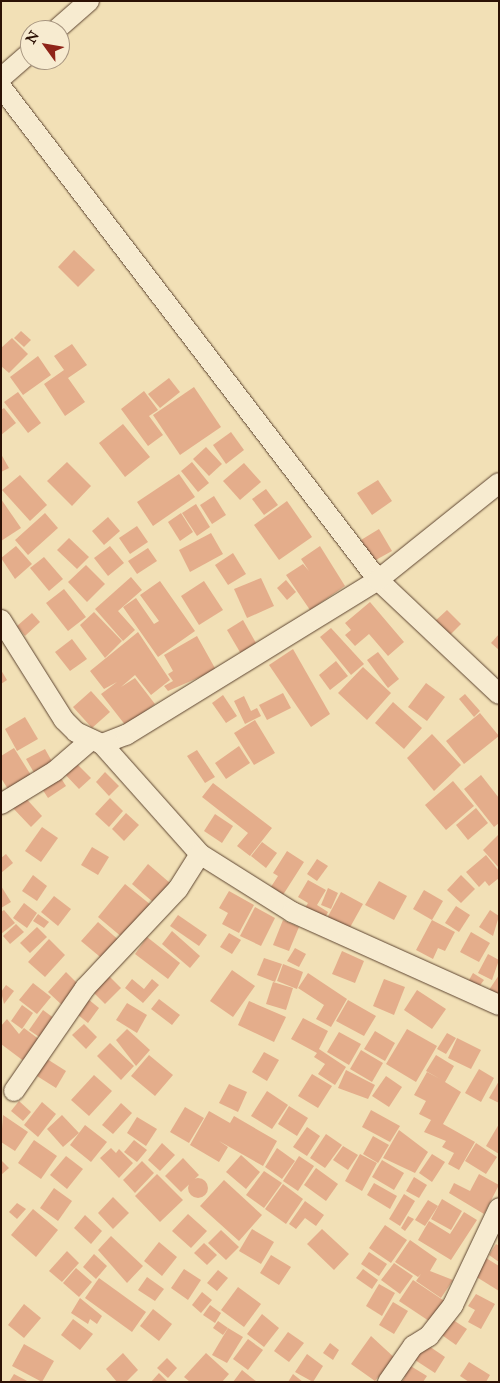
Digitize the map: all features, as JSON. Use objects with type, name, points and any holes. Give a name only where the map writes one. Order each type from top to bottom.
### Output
[{"type":"street","points":[[67,20],[89,1]]},
{"type":"street","points":[[1,78],[20,62]]},
{"type":"street","points":[[1,87],[378,580],[499,694]]},
{"type":"street","points":[[1,804],[55,771],[96,742],[126,735],[378,580],[499,483]]},
{"type":"street","points":[[1,620],[64,720],[96,742],[200,854],[292,912],[499,1005]]},
{"type":"street","points":[[14,1090],[85,988],[178,889],[200,854]]},
{"type":"street","points":[[388,1382],[413,1346],[429,1336],[453,1305],[499,1208]]},
{"type":"building","points":[[74,250],[95,270],[78,287],[58,267]]},
{"type":"building","points":[[21,331],[31,340],[24,347],[14,338]]},
{"type":"building","points":[[12,338],[28,354],[9,373],[1,366],[1,348]]},
{"type":"building","points":[[72,344],[87,365],[68,378],[85,402],[65,416],[44,384],[64,370],[54,356]]},
{"type":"building","points":[[38,356],[51,375],[23,395],[10,377]]},
{"type":"building","points":[[169,378],[180,392],[160,408],[148,394]]},
{"type":"building","points":[[194,387],[221,427],[180,455],[153,415]]},
{"type":"building","points":[[144,391],[158,410],[149,416],[163,435],[148,446],[121,409]]},
{"type":"building","points":[[18,392],[41,423],[28,433],[4,402]]},
{"type":"building","points":[[4,408],[16,423],[1,435],[1,410]]},
{"type":"building","points":[[123,424],[150,457],[125,477],[99,443]]},
{"type":"building","points":[[231,432],[244,450],[226,464],[213,445]]},
{"type":"building","points":[[206,447],[222,464],[209,476],[193,459]]},
{"type":"building","points":[[1,454],[9,468],[1,472]]},
{"type":"building","points":[[67,462],[91,486],[72,506],[47,481]]},
{"type":"building","points":[[192,462],[209,483],[198,492],[181,471]]},
{"type":"building","points":[[244,463],[261,482],[240,500],[223,481]]},
{"type":"building","points":[[179,474],[195,497],[153,526],[137,502]]},
{"type":"building","points":[[20,475],[47,505],[30,521],[2,490]]},
{"type":"building","points":[[378,480],[392,501],[372,515],[357,493]]},
{"type":"building","points":[[266,489],[278,505],[264,515],[252,499]]},
{"type":"building","points":[[214,496],[226,515],[212,524],[200,505]]},
{"type":"building","points":[[1,499],[21,528],[1,541]]},
{"type":"building","points":[[287,501],[312,537],[279,560],[254,525]]},
{"type":"building","points":[[196,504],[210,527],[197,536],[182,513]]},
{"type":"building","points":[[45,513],[58,528],[28,555],[15,540]]},
{"type":"building","points":[[181,513],[193,532],[180,541],[168,522]]},
{"type":"building","points":[[108,517],[120,531],[104,545],[92,531]]},
{"type":"building","points":[[137,526],[148,542],[130,554],[119,538]]},
{"type":"building","points":[[379,529],[392,551],[374,561],[361,540]]},
{"type":"building","points":[[211,533],[223,554],[190,572],[179,550]]},
{"type":"building","points":[[69,538],[89,557],[77,569],[57,550]]},
{"type":"building","points":[[16,546],[32,564],[15,579],[1,558]]},
{"type":"building","points":[[110,546],[124,563],[108,576],[94,558]]},
{"type":"building","points":[[320,546],[345,586],[310,610],[286,575],[303,564],[309,571],[301,559]]},
{"type":"building","points":[[148,548],[157,561],[137,574],[128,561]]},
{"type":"building","points":[[233,553],[246,574],[228,585],[215,565]]},
{"type":"building","points":[[44,557],[63,579],[49,591],[30,568]]},
{"type":"building","points":[[86,565],[105,584],[87,602],[68,582]]},
{"type":"building","points":[[131,577],[142,590],[118,611],[135,630],[123,641],[95,609]]},
{"type":"building","points":[[261,578],[274,606],[247,618],[234,589]]},
{"type":"building","points":[[286,580],[296,592],[287,600],[277,588]]},
{"type":"building","points":[[160,581],[195,631],[158,657],[123,607],[136,598],[154,624],[159,621],[140,595]]},
{"type":"building","points":[[204,581],[223,610],[199,625],[181,596]]},
{"type":"building","points":[[64,589],[86,617],[68,631],[46,603]]},
{"type":"building","points":[[370,602],[404,642],[388,656],[369,634],[355,646],[345,635],[351,630],[345,623]]},
{"type":"building","points":[[447,610],[461,624],[447,638],[433,623]]},
{"type":"building","points":[[94,612],[122,641],[105,658],[80,625]]},
{"type":"building","points":[[32,613],[40,622],[25,636],[17,626]]},
{"type":"building","points":[[243,620],[260,650],[244,659],[227,630]]},
{"type":"building","points":[[331,628],[364,664],[351,675],[320,637]]},
{"type":"building","points":[[138,632],[170,680],[151,695],[135,675],[121,687],[135,678],[155,704],[126,726],[101,694],[117,682],[104,689],[90,671]]},
{"type":"building","points":[[499,634],[499,650],[491,643]]},
{"type":"building","points":[[197,636],[216,670],[168,691],[164,686],[173,681],[168,674],[173,671],[164,655]]},
{"type":"building","points":[[72,639],[87,659],[70,671],[55,652]]},
{"type":"building","points":[[293,649],[330,714],[311,727],[269,665]]},
{"type":"building","points":[[378,652],[399,679],[388,688],[367,660]]},
{"type":"building","points":[[336,661],[348,676],[330,690],[319,675]]},
{"type":"building","points":[[363,667],[391,693],[367,720],[338,693]]},
{"type":"building","points":[[1,670],[7,680],[1,684]]},
{"type":"building","points":[[426,683],[445,697],[427,721],[408,707]]},
{"type":"building","points":[[91,691],[110,712],[92,728],[73,707]]},
{"type":"building","points":[[283,693],[291,708],[267,720],[259,705]]},
{"type":"building","points":[[465,694],[480,711],[474,717],[459,699]]},
{"type":"building","points":[[223,695],[237,716],[226,723],[212,703]]},
{"type":"building","points":[[244,696],[251,711],[257,708],[261,716],[245,724],[234,701]]},
{"type":"building","points":[[393,702],[422,728],[404,749],[375,723]]},
{"type":"building","points":[[480,713],[499,736],[464,764],[446,741]]},
{"type":"building","points":[[25,717],[38,739],[17,751],[5,729]]},
{"type":"building","points":[[255,720],[275,753],[254,765],[234,733]]},
{"type":"building","points":[[432,734],[461,765],[434,791],[407,758]]},
{"type":"building","points":[[239,746],[250,763],[226,779],[215,763]]},
{"type":"building","points":[[14,748],[34,780],[11,794],[1,778],[1,756]]},
{"type":"building","points":[[45,749],[54,765],[36,776],[26,759]]},
{"type":"building","points":[[197,750],[215,777],[205,783],[187,756]]},
{"type":"building","points":[[72,759],[91,778],[79,789],[61,770]]},
{"type":"building","points":[[57,772],[66,786],[48,798],[39,784]]},
{"type":"building","points":[[105,772],[119,786],[109,796],[96,782]]},
{"type":"building","points":[[481,775],[499,798],[499,823],[494,827],[464,789]]},
{"type":"building","points":[[453,781],[474,806],[446,830],[425,805]]},
{"type":"building","points":[[213,783],[272,828],[250,856],[237,846],[248,833],[202,797]]},
{"type":"building","points":[[23,795],[42,816],[31,827],[11,806]]},
{"type":"building","points":[[110,798],[123,811],[109,827],[95,814]]},
{"type":"building","points":[[476,808],[488,823],[468,840],[456,825]]},
{"type":"building","points":[[126,813],[139,825],[124,841],[112,829]]},
{"type":"building","points":[[215,814],[233,826],[222,843],[204,831]]},
{"type":"building","points":[[42,827],[58,838],[41,862],[25,851]]},
{"type":"building","points":[[499,834],[499,868],[483,850]]},
{"type":"building","points":[[262,842],[277,853],[266,868],[251,856]]},
{"type":"building","points":[[92,847],[109,857],[98,875],[81,865]]},
{"type":"building","points":[[287,851],[304,862],[281,898],[269,890],[278,876],[273,873]]},
{"type":"building","points":[[6,854],[13,863],[1,873],[1,858]]},
{"type":"building","points":[[486,855],[499,871],[499,878],[489,886],[485,881],[479,887],[466,872]]},
{"type":"building","points":[[317,859],[328,866],[317,881],[307,874]]},
{"type":"building","points":[[148,864],[170,883],[153,902],[132,884]]},
{"type":"building","points":[[33,875],[47,886],[37,901],[22,891]]},
{"type":"building","points":[[461,875],[475,889],[461,903],[447,890]]},
{"type":"building","points":[[308,880],[326,890],[317,905],[328,912],[324,920],[305,908],[308,903],[298,897]]},
{"type":"building","points":[[379,881],[407,896],[394,920],[365,905]]},
{"type":"building","points":[[125,884],[151,905],[123,938],[98,917]]},
{"type":"building","points":[[1,886],[11,902],[1,908]]},
{"type":"building","points":[[328,888],[338,893],[331,909],[321,905]]},
{"type":"building","points":[[424,890],[443,901],[432,920],[413,909]]},
{"type":"building","points":[[229,891],[254,905],[239,933],[222,924],[228,913],[219,908]]},
{"type":"building","points":[[341,892],[363,904],[348,931],[326,920]]},
{"type":"building","points":[[54,896],[71,909],[58,926],[41,912]]},
{"type":"building","points":[[24,903],[37,913],[27,928],[13,918]]},
{"type":"building","points":[[456,906],[470,915],[459,932],[445,923]]},
{"type":"building","points":[[255,907],[275,918],[261,946],[240,936]]},
{"type":"building","points":[[4,910],[15,923],[1,934],[1,912]]},
{"type":"building","points":[[490,910],[499,916],[493,936],[479,927]]},
{"type":"building","points":[[38,914],[49,922],[44,928],[33,921]]},
{"type":"building","points":[[178,915],[207,935],[199,946],[170,926]]},
{"type":"building","points":[[283,920],[299,927],[289,951],[273,945]]},
{"type":"building","points":[[432,920],[455,932],[445,951],[438,948],[433,959],[416,950]]},
{"type":"building","points":[[98,922],[121,942],[105,961],[81,941]]},
{"type":"building","points":[[16,924],[24,932],[10,944],[3,936]]},
{"type":"building","points":[[37,927],[47,937],[30,953],[20,943]]},
{"type":"building","points":[[172,931],[200,956],[190,968],[162,944]]},
{"type":"building","points":[[471,932],[490,943],[479,962],[460,952]]},
{"type":"building","points":[[229,933],[241,940],[232,954],[220,947]]},
{"type":"building","points":[[147,937],[180,963],[168,979],[135,954]]},
{"type":"building","points":[[49,939],[65,955],[45,977],[28,962]]},
{"type":"building","points":[[295,948],[306,954],[299,967],[287,961]]},
{"type":"building","points":[[342,951],[364,961],[355,983],[332,974]]},
{"type":"building","points":[[488,954],[499,960],[492,980],[478,973]]},
{"type":"building","points":[[264,958],[282,964],[275,982],[257,975]]},
{"type":"building","points":[[283,964],[303,972],[297,989],[277,981]]},
{"type":"building","points":[[232,970],[255,986],[233,1017],[210,1001]]},
{"type":"building","points":[[66,972],[81,987],[63,1006],[48,992]]},
{"type":"building","points":[[105,972],[121,988],[105,1004],[89,988]]},
{"type":"building","points":[[308,973],[347,999],[331,1027],[316,1019],[324,1005],[298,988]]},
{"type":"building","points":[[473,973],[484,980],[478,988],[468,982]]},
{"type":"building","points":[[499,975],[499,996],[489,990]]},
{"type":"building","points":[[132,979],[144,989],[152,979],[159,985],[143,1003],[125,988]]},
{"type":"building","points":[[384,979],[405,987],[394,1015],[373,1006]]},
{"type":"building","points":[[273,982],[293,988],[286,1010],[266,1004]]},
{"type":"building","points":[[33,983],[51,997],[37,1014],[19,1000]]},
{"type":"building","points":[[6,985],[14,991],[4,1004],[1,992]]},
{"type":"building","points":[[417,990],[446,1009],[432,1029],[404,1010]]},
{"type":"building","points":[[83,995],[99,1008],[88,1023],[72,1010]]},
{"type":"building","points":[[159,999],[180,1015],[172,1025],[151,1009]]},
{"type":"building","points":[[348,1000],[376,1016],[364,1036],[336,1021]]},
{"type":"building","points":[[249,1001],[286,1017],[274,1042],[238,1025]]},
{"type":"building","points":[[127,1003],[147,1015],[137,1033],[116,1020]]},
{"type":"building","points":[[22,1005],[33,1013],[22,1029],[11,1021]]},
{"type":"building","points":[[43,1010],[59,1022],[45,1041],[29,1030]]},
{"type":"building","points":[[303,1018],[328,1031],[319,1049],[346,1067],[335,1085],[318,1074],[325,1064],[314,1057],[317,1053],[291,1039]]},
{"type":"building","points":[[7,1019],[19,1034],[24,1028],[40,1040],[29,1065],[1,1044],[1,1026]]},
{"type":"building","points":[[84,1024],[97,1037],[86,1049],[72,1035]]},
{"type":"building","points":[[127,1029],[150,1050],[136,1066],[116,1040]]},
{"type":"building","points":[[407,1029],[437,1046],[416,1082],[386,1064]]},
{"type":"building","points":[[375,1031],[395,1043],[385,1061],[364,1049]]},
{"type":"building","points":[[339,1032],[361,1044],[349,1065],[327,1052]]},
{"type":"building","points":[[447,1033],[456,1038],[446,1054],[437,1049]]},
{"type":"building","points":[[457,1038],[481,1050],[471,1069],[448,1058]]},
{"type":"building","points":[[110,1043],[134,1066],[121,1080],[97,1056]]},
{"type":"building","points":[[361,1050],[383,1063],[372,1082],[350,1069]]},
{"type":"building","points":[[264,1052],[279,1060],[267,1081],[252,1072]]},
{"type":"building","points":[[149,1055],[173,1075],[155,1096],[131,1076]]},
{"type":"building","points":[[436,1055],[454,1066],[445,1082],[461,1092],[443,1124],[475,1142],[459,1170],[448,1164],[454,1153],[442,1147],[446,1141],[424,1132],[431,1120],[419,1114],[426,1101],[414,1095],[427,1072],[440,1079],[426,1071]]},
{"type":"building","points":[[47,1059],[66,1071],[56,1088],[37,1076]]},
{"type":"building","points":[[479,1069],[494,1078],[481,1102],[465,1093]]},
{"type":"building","points":[[346,1070],[375,1085],[368,1099],[338,1088]]},
{"type":"building","points":[[312,1074],[332,1086],[318,1108],[298,1096]]},
{"type":"building","points":[[94,1075],[112,1091],[89,1116],[71,1100]]},
{"type":"building","points":[[386,1076],[402,1087],[389,1107],[372,1096]]},
{"type":"building","points":[[499,1081],[499,1103],[489,1098]]},
{"type":"building","points":[[229,1084],[247,1092],[238,1112],[219,1103]]},
{"type":"building","points":[[267,1091],[288,1105],[272,1129],[251,1116]]},
{"type":"building","points":[[19,1101],[31,1112],[23,1121],[11,1111]]},
{"type":"building","points":[[42,1102],[56,1114],[38,1137],[24,1125]]},
{"type":"building","points":[[121,1103],[132,1113],[113,1134],[102,1125]]},
{"type":"building","points":[[289,1106],[308,1118],[297,1136],[278,1124]]},
{"type":"building","points":[[185,1107],[204,1118],[189,1143],[170,1132]]},
{"type":"building","points":[[371,1110],[400,1126],[390,1142],[362,1127]]},
{"type":"building","points":[[209,1111],[230,1123],[234,1116],[277,1141],[263,1166],[219,1141],[228,1147],[219,1162],[190,1145]]},
{"type":"building","points":[[3,1115],[28,1132],[15,1151],[1,1142]]},
{"type":"building","points":[[62,1115],[79,1133],[63,1147],[47,1129]]},
{"type":"building","points":[[137,1117],[157,1129],[146,1146],[127,1133]]},
{"type":"building","points":[[499,1124],[499,1154],[486,1146]]},
{"type":"building","points":[[85,1125],[107,1142],[91,1162],[70,1145]]},
{"type":"building","points":[[307,1127],[320,1136],[307,1156],[293,1147]]},
{"type":"building","points":[[399,1130],[428,1152],[415,1173],[383,1158]]},
{"type":"building","points":[[326,1134],[342,1145],[325,1168],[310,1158]]},
{"type":"building","points":[[373,1136],[389,1145],[378,1163],[363,1154]]},
{"type":"building","points":[[34,1140],[57,1156],[41,1179],[18,1163]]},
{"type":"building","points":[[134,1140],[147,1150],[137,1162],[124,1152]]},
{"type":"building","points":[[162,1143],[175,1155],[160,1171],[148,1160]]},
{"type":"building","points":[[476,1143],[497,1157],[486,1174],[465,1161]]},
{"type":"building","points":[[343,1146],[358,1155],[348,1170],[333,1160]]},
{"type":"building","points":[[111,1148],[116,1153],[119,1149],[133,1163],[119,1178],[100,1158]]},
{"type":"building","points":[[277,1148],[295,1161],[282,1179],[265,1167]]},
{"type":"building","points":[[360,1154],[377,1163],[362,1191],[345,1181]]},
{"type":"building","points":[[432,1154],[445,1162],[432,1182],[419,1173]]},
{"type":"building","points":[[241,1155],[260,1172],[246,1189],[226,1172]]},
{"type":"building","points":[[66,1156],[83,1169],[67,1189],[50,1175]]},
{"type":"building","points":[[299,1156],[314,1166],[298,1191],[283,1181]]},
{"type":"building","points":[[183,1158],[199,1175],[181,1192],[165,1176]]},
{"type":"building","points":[[1,1160],[9,1168],[1,1175]]},
{"type":"building","points":[[382,1160],[404,1173],[394,1190],[372,1177]]},
{"type":"building","points":[[142,1161],[154,1173],[135,1193],[123,1180]]},
{"type":"building","points":[[316,1168],[338,1184],[326,1201],[304,1185]]},
{"type":"building","points":[[264,1171],[282,1183],[264,1208],[246,1195]]},
{"type":"building","points":[[157,1174],[183,1200],[160,1222],[135,1196]]},
{"type":"building","points":[[479,1174],[499,1185],[484,1214],[449,1193],[454,1183],[470,1191]]},
{"type":"building","points":[[414,1177],[427,1185],[419,1198],[406,1191]]},
{"type":"building","points":[[194,1178],[202,1178],[208,1184],[208,1192],[202,1198],[194,1198],[188,1192],[188,1184]]},
{"type":"building","points":[[224,1180],[262,1215],[239,1241],[200,1206]]},
{"type":"building","points":[[374,1183],[397,1196],[390,1209],[367,1195]]},
{"type":"building","points":[[283,1184],[303,1199],[286,1224],[265,1209]]},
{"type":"building","points":[[54,1188],[72,1201],[58,1221],[40,1208]]},
{"type":"building","points":[[404,1194],[415,1201],[400,1226],[389,1219]]},
{"type":"building","points":[[113,1197],[129,1213],[113,1229],[98,1213]]},
{"type":"building","points":[[442,1199],[462,1211],[451,1230],[431,1219]]},
{"type":"building","points":[[428,1200],[438,1206],[425,1226],[415,1220]]},
{"type":"building","points":[[305,1201],[324,1215],[316,1226],[305,1218],[296,1229],[289,1224]]},
{"type":"building","points":[[17,1203],[26,1209],[17,1219],[9,1212]]},
{"type":"building","points":[[33,1209],[58,1230],[36,1257],[11,1235]]},
{"type":"building","points":[[464,1212],[477,1220],[451,1260],[418,1240],[429,1221],[450,1234]]},
{"type":"building","points":[[188,1214],[207,1231],[191,1248],[172,1231]]},
{"type":"building","points":[[85,1215],[102,1231],[91,1244],[74,1228]]},
{"type":"building","points":[[408,1216],[414,1219],[405,1231],[401,1228]]},
{"type":"building","points":[[385,1225],[407,1240],[391,1263],[369,1248]]},
{"type":"building","points":[[252,1229],[274,1242],[261,1264],[239,1251]]},
{"type":"building","points":[[322,1229],[349,1254],[334,1270],[307,1244]]},
{"type":"building","points":[[221,1230],[239,1247],[226,1260],[208,1243]]},
{"type":"building","points":[[111,1236],[143,1266],[127,1283],[98,1250]]},
{"type":"building","points":[[410,1240],[437,1259],[430,1271],[453,1280],[441,1298],[416,1281],[421,1274],[418,1277],[395,1262]]},
{"type":"building","points":[[159,1242],[177,1257],[162,1276],[144,1261]]},
{"type":"building","points":[[204,1243],[217,1255],[207,1265],[194,1253]]},
{"type":"building","points":[[496,1244],[499,1246],[499,1262],[489,1255]]},
{"type":"building","points":[[67,1251],[79,1263],[62,1282],[49,1271]]},
{"type":"building","points":[[369,1252],[387,1264],[379,1276],[361,1264]]},
{"type":"building","points":[[94,1254],[107,1266],[96,1279],[83,1267]]},
{"type":"building","points":[[271,1255],[291,1267],[279,1285],[260,1273]]},
{"type":"building","points":[[486,1258],[499,1266],[499,1291],[475,1276]]},
{"type":"building","points":[[394,1263],[413,1276],[400,1294],[381,1280]]},
{"type":"building","points":[[76,1268],[92,1282],[79,1297],[63,1283]]},
{"type":"building","points":[[184,1269],[201,1280],[188,1300],[171,1288]]},
{"type":"building","points":[[363,1269],[378,1280],[372,1289],[356,1278]]},
{"type":"building","points":[[218,1270],[228,1278],[217,1291],[207,1283]]},
{"type":"building","points":[[147,1277],[164,1289],[155,1301],[138,1290]]},
{"type":"building","points":[[99,1278],[146,1312],[132,1332],[85,1298]]},
{"type":"building","points":[[413,1280],[446,1302],[432,1323],[399,1301]]},
{"type":"building","points":[[379,1284],[395,1293],[382,1316],[366,1306]]},
{"type":"building","points":[[238,1287],[261,1304],[244,1327],[221,1310]]},
{"type":"building","points":[[202,1292],[212,1300],[201,1313],[192,1305]]},
{"type":"building","points":[[476,1294],[495,1304],[481,1329],[468,1322],[475,1310],[468,1306]]},
{"type":"building","points":[[80,1298],[102,1316],[97,1324],[90,1319],[88,1324],[71,1313]]},
{"type":"building","points":[[393,1302],[408,1311],[394,1334],[379,1325]]},
{"type":"building","points":[[24,1304],[41,1318],[24,1338],[8,1325]]},
{"type":"building","points":[[210,1305],[221,1313],[215,1323],[203,1315]]},
{"type":"building","points":[[153,1309],[172,1324],[159,1341],[140,1326]]},
{"type":"building","points":[[262,1314],[279,1328],[264,1347],[247,1334]]},
{"type":"building","points":[[450,1318],[467,1329],[456,1345],[439,1333]]},
{"type":"building","points":[[73,1319],[93,1334],[80,1350],[61,1335]]},
{"type":"building","points":[[218,1321],[228,1328],[223,1335],[213,1328]]},
{"type":"building","points":[[228,1328],[243,1337],[227,1363],[212,1355]]},
{"type":"building","points":[[288,1332],[304,1343],[289,1362],[274,1351]]},
{"type":"building","points":[[371,1336],[397,1360],[383,1381],[378,1377],[375,1381],[351,1364]]},
{"type":"building","points":[[248,1339],[263,1350],[248,1370],[233,1359]]},
{"type":"building","points":[[423,1342],[445,1357],[435,1373],[412,1358]]},
{"type":"building","points":[[330,1343],[339,1350],[333,1360],[323,1353]]},
{"type":"building","points":[[24,1344],[54,1361],[42,1382],[12,1366]]},
{"type":"building","points":[[123,1353],[138,1370],[126,1382],[117,1382],[106,1369]]},
{"type":"building","points":[[206,1353],[229,1374],[222,1382],[190,1382],[184,1377]]},
{"type":"building","points":[[307,1354],[323,1366],[313,1382],[295,1372]]},
{"type":"building","points":[[167,1358],[177,1368],[168,1378],[157,1368]]},
{"type":"building","points":[[404,1362],[427,1376],[423,1382],[402,1382],[405,1377],[398,1373]]},
{"type":"building","points":[[469,1362],[490,1375],[486,1382],[469,1382],[460,1376]]},
{"type":"building","points":[[242,1370],[257,1382],[233,1382]]},
{"type":"building","points":[[159,1373],[168,1382],[151,1382]]},
{"type":"building","points":[[14,1374],[29,1382],[9,1382]]},
{"type":"building","points":[[293,1374],[303,1382],[288,1382]]}]
